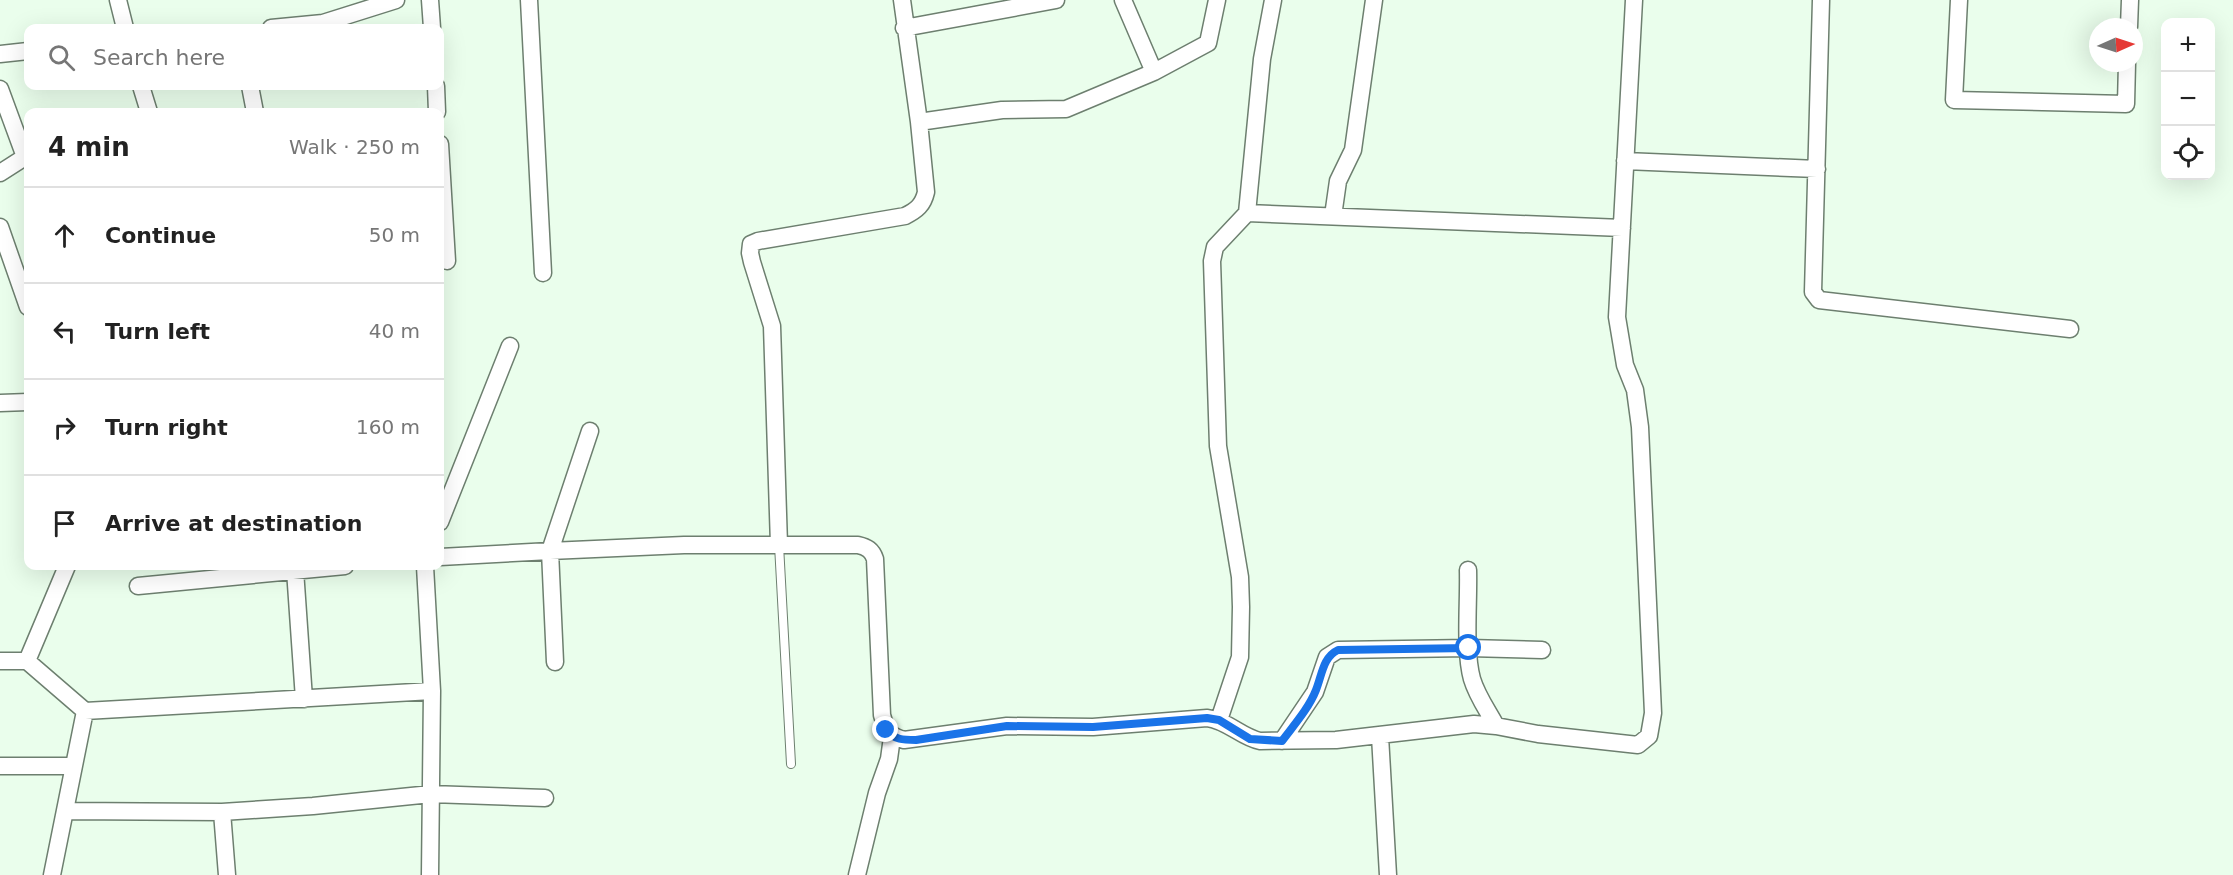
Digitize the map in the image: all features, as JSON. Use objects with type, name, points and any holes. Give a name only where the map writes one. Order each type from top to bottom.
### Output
[{"type":"street","points":[[118,0],[124,24]]},
{"type":"street","points":[[313,24],[324,23],[396,0]]},
{"type":"street","points":[[430,0],[432,24]]},
{"type":"street","points":[[529,0],[543,273]]},
{"type":"street","points":[[779,545],[772,326],[752,262],[751,244],[905,216],[916,210],[924,201],[926,192],[919,122],[904,28],[902,0]]},
{"type":"street","points":[[904,28],[1056,0]]},
{"type":"street","points":[[1123,0],[1154,72]]},
{"type":"street","points":[[919,122],[1002,110],[1066,109],[1154,72],[1208,44],[1217,0]]},
{"type":"street","points":[[1219,720],[1240,657],[1241,607],[1240,577],[1218,446],[1212,261],[1215,247],[1247,213],[1262,59],[1273,0]]},
{"type":"street","points":[[1333,216],[1338,181],[1353,150],[1374,0]]},
{"type":"street","points":[[444,557],[677,545],[866,546],[872,551],[875,559],[882,715],[886,730],[892,737],[904,740],[1020,726],[1093,727],[1201,719],[1219,720],[1250,739],[1282,741],[1336,740],[1474,724],[1638,745],[1649,735],[1653,713],[1640,427],[1635,390],[1625,365],[1617,317],[1634,0]]},
{"type":"street","points":[[1821,0],[1813,292],[1819,300],[2070,328]]},
{"type":"street","points":[[1959,0],[1954,100],[2126,104],[2127,72]]},
{"type":"street","points":[[2129,18],[2130,0]]},
{"type":"street","points":[[0,54],[24,51]]},
{"type":"street","points":[[0,88],[24,154]]},
{"type":"street","points":[[142,90],[148,108]]},
{"type":"street","points":[[251,90],[254,108]]},
{"type":"street","points":[[436,90],[438,108]]},
{"type":"street","points":[[0,173],[24,158]]},
{"type":"street","points":[[1624,161],[1816,169]]},
{"type":"street","points":[[444,211],[447,261]]},
{"type":"street","points":[[1247,213],[1623,228]]},
{"type":"street","points":[[0,228],[24,296]]},
{"type":"street","points":[[444,512],[510,346]]},
{"type":"street","points":[[0,403],[24,402]]},
{"type":"street","points":[[555,662],[550,550],[590,431]]},
{"type":"street","points":[[27,661],[66,570]]},
{"type":"street","points":[[138,586],[216,572],[295,570],[304,699]]},
{"type":"street","points":[[425,570],[432,691],[430,875]]},
{"type":"street","points":[[1468,570],[1469,648],[1472,678],[1480,699],[1497,726]]},
{"type":"street","points":[[1282,741],[1315,692],[1327,657],[1338,650],[1469,648],[1542,650]]},
{"type":"street","points":[[0,661],[27,661],[85,711],[432,691]]},
{"type":"street","points":[[52,875],[85,711]]},
{"type":"street","points":[[1380,736],[1388,875]]},
{"type":"street","points":[[857,875],[877,793],[889,759],[892,737]]},
{"type":"street","points":[[0,766],[74,766]]},
{"type":"street","points":[[65,811],[222,812],[313,806],[431,794],[545,798]]},
{"type":"street","points":[[222,812],[227,875]]},
{"type":"lane","points":[[779,545],[791,764]]},
{"type":"route","points":[[886,730],[892,737],[916,740],[1007,726],[1093,727],[1207,718],[1219,720],[1250,739],[1282,741],[1311,700],[1327,657],[1333,652],[1338,650],[1469,648]]}]
